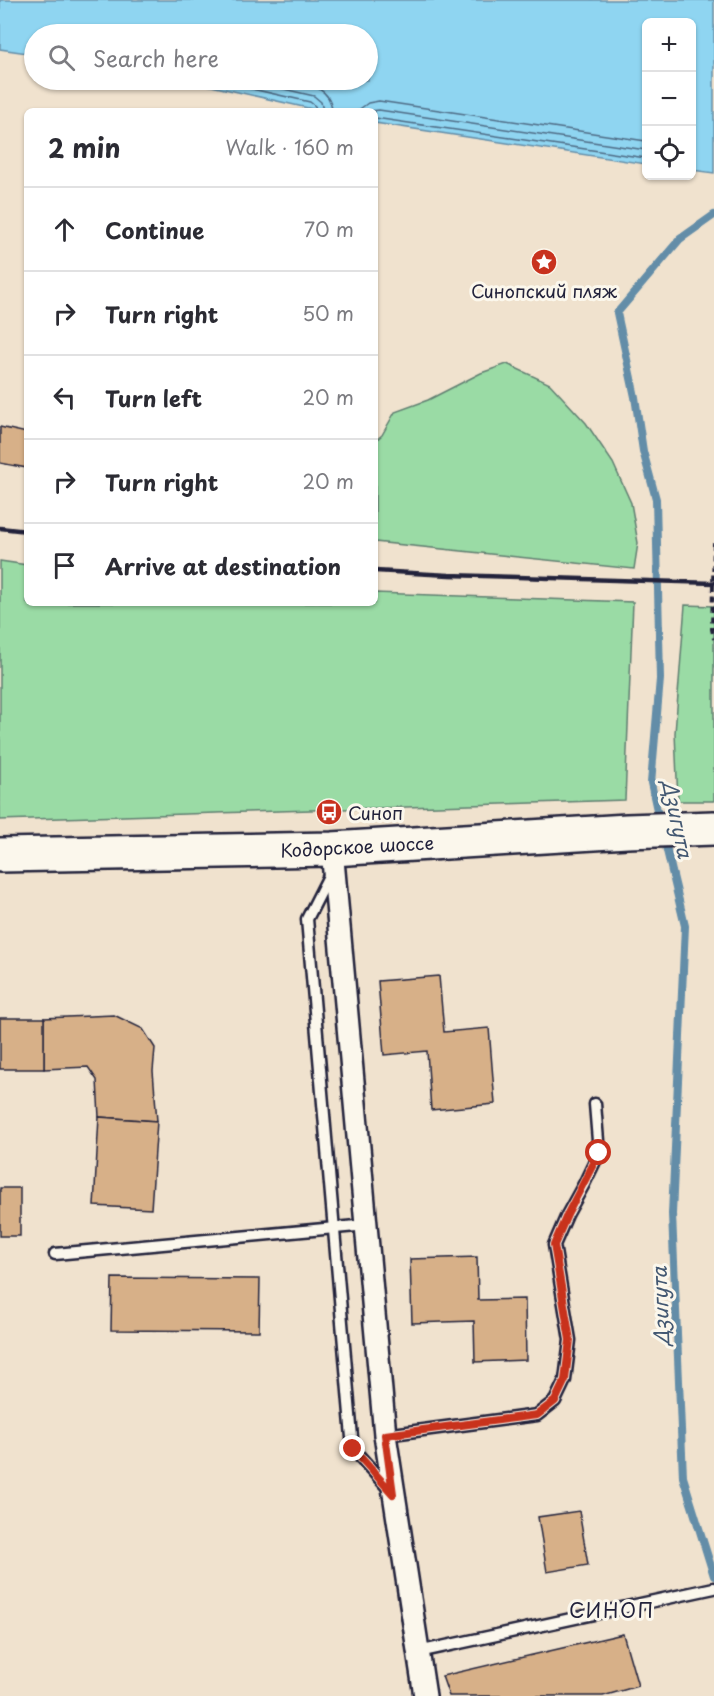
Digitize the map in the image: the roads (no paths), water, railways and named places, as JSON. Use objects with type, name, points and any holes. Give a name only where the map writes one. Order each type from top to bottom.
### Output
[{"type":"highway","name":"Кодорское шоссе","points":[[0,855],[333,857],[627,831],[714,828]]},
{"type":"street","points":[[333,857],[385,1435],[425,1696]]},
{"type":"lane","points":[[333,857],[307,920],[353,1449],[393,1494]]},
{"type":"lane","points":[[385,1435],[537,1415],[555,1401],[565,1380],[570,1340],[554,1245],[599,1153],[595,1104]]},
{"type":"lane","points":[[55,1254],[366,1225]]},
{"type":"lane","points":[[418,1652],[714,1587]]},
{"type":"water","points":[[0,0],[714,0],[714,173],[696,171],[696,18],[642,18],[642,163],[378,123],[378,108],[308,108],[229,90],[378,90],[378,24],[24,24],[24,53],[0,49]]},
{"type":"waterway","name":"Дзигута","points":[[660,824],[651,783],[660,679],[656,499],[643,451],[635,397],[617,313],[680,239],[714,215]]},
{"type":"waterway","name":"Дзигута","points":[[664,838],[685,926],[672,1214],[683,1477],[714,1576]]},
{"type":"railway","points":[[0,528],[24,531]]},
{"type":"railway","points":[[378,571],[714,583]]},
{"type":"place","name":"Синопский пляж","points":[[544,262]]},
{"type":"place","name":"Синоп","points":[[329,812]]},
{"type":"district","name":"СИНОП","points":[[612,1610]]}]
